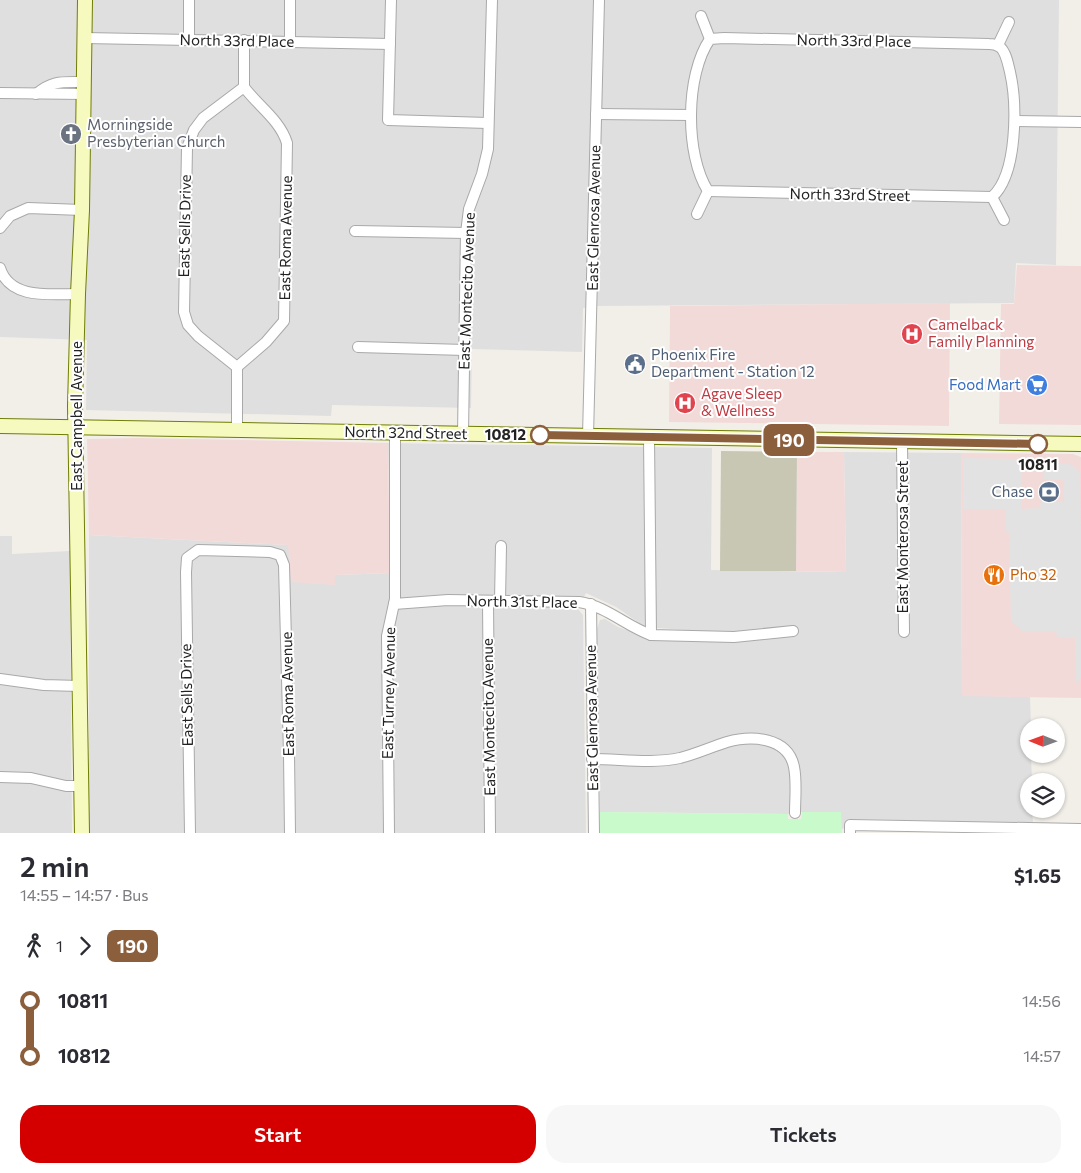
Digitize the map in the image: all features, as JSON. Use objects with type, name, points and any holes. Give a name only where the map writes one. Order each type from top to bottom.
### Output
[{"type":"main road","name":"East Campbell Avenue","points":[[82,833],[75,427],[82,210],[85,0]]},
{"type":"main road","name":"North 32nd Street","points":[[0,426],[1081,444]]},
{"type":"street","points":[[188,40],[189,0]]},
{"type":"street","points":[[290,0],[290,41]]},
{"type":"street","points":[[391,0],[388,120],[488,123]]},
{"type":"street","name":"East Montecito Avenue","points":[[463,434],[466,233],[469,209],[482,174],[488,149],[492,0]]},
{"type":"street","name":"East Glenrosa Avenue","points":[[588,436],[599,0]]},
{"type":"street","points":[[697,214],[708,191],[700,180],[691,130],[694,76],[702,49],[710,39],[701,16]]},
{"type":"street","points":[[1004,220],[992,197],[999,191],[1010,161],[1015,121],[1012,83],[1007,61],[1002,49],[998,45],[1009,22]]},
{"type":"street","name":"North 33rd Place","points":[[85,38],[390,44]]},
{"type":"street","name":"North 33rd Place","points":[[710,39],[998,45]]},
{"type":"street","points":[[244,40],[244,87]]},
{"type":"street","points":[[36,94],[57,81],[84,88]]},
{"type":"street","points":[[52,84],[52,94]]},
{"type":"street","name":"East Sells Drive","points":[[237,367],[198,336],[188,325],[184,312],[186,188],[188,148],[194,130],[203,118],[244,87]]},
{"type":"street","name":"East Roma Avenue","points":[[237,367],[266,342],[284,321],[286,272],[287,143],[279,126],[244,87]]},
{"type":"street","points":[[0,93],[52,94],[84,88]]},
{"type":"street","points":[[596,114],[691,115]]},
{"type":"street","points":[[1015,121],[1081,122]]},
{"type":"street","name":"North 33rd Street","points":[[708,191],[992,197]]},
{"type":"street","points":[[0,228],[10,216],[28,208],[82,210]]},
{"type":"street","points":[[355,230],[466,233]]},
{"type":"street","points":[[0,268],[3,278],[18,290],[38,294],[78,294]]},
{"type":"street","points":[[358,347],[465,350]]},
{"type":"street","points":[[237,367],[237,431]]},
{"type":"street","name":"East Turney Avenue","points":[[389,833],[387,636],[395,599],[395,433]]},
{"type":"street","points":[[649,437],[651,635]]},
{"type":"street","name":"East Monterosa Street","points":[[902,441],[904,632]]},
{"type":"street","points":[[500,601],[502,546]]},
{"type":"street","name":"East Roma Avenue","points":[[187,558],[198,550],[270,552],[280,555],[284,565],[290,833]]},
{"type":"street","name":"East Sells Drive","points":[[187,558],[190,833]]},
{"type":"street","name":"North 31st Place","points":[[394,604],[448,600],[591,604],[651,635],[734,637],[793,631]]},
{"type":"street","name":"East Montecito Avenue","points":[[488,601],[490,833]]},
{"type":"street","name":"East Glenrosa Avenue","points":[[591,604],[594,833]]},
{"type":"street","points":[[0,679],[44,685],[80,686]]},
{"type":"street","points":[[592,759],[671,759],[694,754],[729,742],[767,740],[776,743],[784,749],[794,766],[795,813]]},
{"type":"street","points":[[0,777],[31,778],[66,786],[81,786]]},
{"type":"street","points":[[850,829],[1081,829]]},
{"type":"shaded area","points":[[0,0],[1059,0],[1056,265],[1016,263],[1014,303],[598,306],[583,308],[582,352],[472,349],[471,408],[332,405],[331,416],[86,410],[87,340],[0,337]]},
{"type":"shaded area","points":[[1017,265],[1081,266],[1081,425],[999,424],[1001,304],[1014,304]]},
{"type":"shaded area","points":[[950,303],[949,426],[669,422],[670,306]]},
{"type":"shaded area","points":[[139,438],[388,443],[390,573],[335,575],[335,585],[291,582],[288,545],[89,535],[87,439]]},
{"type":"shaded area","points":[[388,443],[712,448],[711,570],[846,572],[844,452],[961,453],[962,695],[1030,697],[1031,718],[1020,718],[1020,763],[1031,763],[1032,773],[1020,773],[1020,818],[1033,818],[1033,823],[856,819],[849,821],[841,829],[841,812],[788,814],[600,812],[596,632],[600,620],[605,619],[618,627],[658,641],[711,641],[710,632],[645,627],[616,607],[586,593],[578,609],[583,615],[586,833],[89,833],[89,535],[288,545],[335,585],[335,575],[390,573]]},
{"type":"shaded area","points":[[721,451],[797,452],[796,571],[720,571]]},
{"type":"shaded area","points":[[797,452],[844,452],[846,572],[796,571]]},
{"type":"shaded area","points":[[961,453],[1073,454],[1081,457],[1081,698],[962,696]]},
{"type":"shaded area","points":[[963,458],[1021,459],[1022,509],[1040,508],[1041,502],[1064,502],[1064,480],[1044,479],[1044,464],[1072,465],[1080,473],[1081,678],[1076,683],[1075,638],[1057,637],[1056,631],[1022,631],[1011,621],[1009,531],[1006,531],[1005,509],[963,509]]},
{"type":"shaded area","points":[[0,536],[12,536],[12,554],[70,551],[72,833],[0,833]]},
{"type":"green space","points":[[600,812],[788,814],[788,819],[801,819],[802,812],[841,812],[842,833],[600,833]]},
{"type":"bus line","name":"190","points":[[540,435],[1038,444]]},
{"type":"place","name":"Morningside Presbyterian Church","points":[[71,134]]},
{"type":"place","name":"Camelback Family Planning","points":[[912,334]]},
{"type":"place","name":"Phoenix Fire Department - Station 12","points":[[635,364]]},
{"type":"place","name":"Food Mart","points":[[1037,385]]},
{"type":"place","name":"Agave Sleep & Wellness","points":[[685,403]]},
{"type":"place","name":"10812","points":[[540,435]]},
{"type":"place","name":"10811","points":[[1038,444]]},
{"type":"place","name":"Chase","points":[[1049,492]]},
{"type":"place","name":"Pho 32","points":[[994,575]]}]
